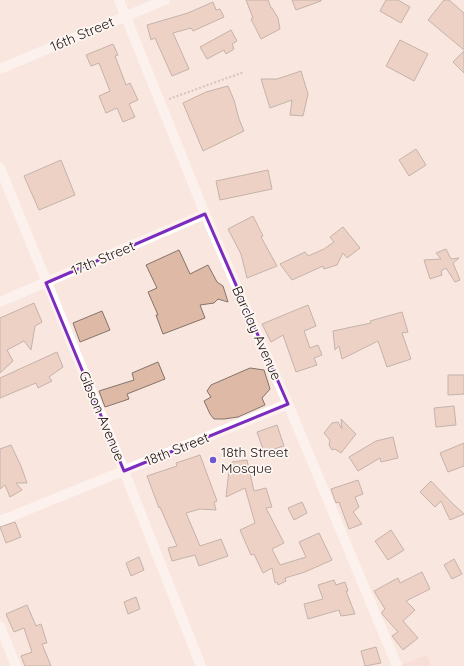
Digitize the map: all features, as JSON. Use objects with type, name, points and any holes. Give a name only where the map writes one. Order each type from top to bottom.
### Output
[{"type":"street","name":"Barclay Avenue","points":[[119,0],[205,214],[288,404],[397,666]]},
{"type":"street","name":"16th Street","points":[[0,69],[165,0]]},
{"type":"street","name":"Gibson Avenue","points":[[0,168],[124,471],[201,666]]},
{"type":"street","name":"17th Street","points":[[0,302],[205,214]]},
{"type":"street","name":"18th Street","points":[[0,521],[288,404]]},
{"type":"street","points":[[0,626],[16,666]]},
{"type":"path","points":[[161,102],[244,72]]},
{"type":"highlighted area","points":[[205,214],[288,404],[124,471],[46,283]]},
{"type":"shaded area","points":[[427,655],[431,666],[398,666]]},
{"type":"building","points":[[246,0],[268,0],[271,8],[278,18],[280,29],[261,39],[251,19],[253,18]]},
{"type":"building","points":[[292,0],[321,0],[321,1],[296,10]]},
{"type":"building","points":[[386,0],[398,0],[410,7],[401,23],[380,11]]},
{"type":"building","points":[[444,0],[449,0],[464,13],[464,50],[428,20]]},
{"type":"building","points":[[213,2],[216,10],[220,9],[224,17],[193,31],[191,28],[173,33],[189,69],[172,76],[155,38],[151,40],[147,25],[188,13]]},
{"type":"building","points":[[231,30],[237,41],[232,44],[234,49],[226,54],[224,50],[207,59],[200,47]]},
{"type":"building","points":[[400,40],[428,54],[414,81],[386,66]]},
{"type":"building","points":[[113,44],[118,55],[115,56],[126,85],[130,83],[138,100],[129,104],[135,117],[123,122],[117,108],[106,113],[99,96],[110,91],[99,63],[91,66],[86,55]]},
{"type":"building","points":[[464,51],[464,73],[453,62]]},
{"type":"building","points":[[301,71],[308,94],[303,116],[290,115],[292,100],[270,108],[261,79],[277,79]]},
{"type":"building","points":[[228,86],[244,131],[203,151],[183,103],[206,92]]},
{"type":"building","points":[[416,149],[426,165],[409,176],[399,160]]},
{"type":"building","points":[[61,160],[75,195],[39,210],[24,176]]},
{"type":"building","points":[[268,170],[272,189],[220,200],[216,181]]},
{"type":"building","points":[[253,216],[263,236],[261,237],[277,266],[247,278],[241,254],[228,229]]},
{"type":"building","points":[[343,227],[360,248],[347,258],[343,253],[337,265],[324,269],[323,266],[292,280],[280,264],[305,252],[308,256],[324,249],[334,242],[330,237]]},
{"type":"building","points":[[446,249],[451,259],[459,258],[453,263],[460,280],[455,282],[446,268],[441,271],[442,275],[430,279],[424,260],[441,259],[436,253]]},
{"type":"building","points":[[179,250],[190,274],[208,265],[217,282],[223,286],[228,302],[218,299],[214,303],[200,305],[205,318],[163,334],[156,315],[158,315],[148,292],[157,288],[146,265]]},
{"type":"building","points":[[34,303],[42,322],[35,326],[31,350],[24,341],[7,350],[13,361],[0,373],[0,318]]},
{"type":"building","points":[[308,305],[316,326],[304,331],[310,348],[318,345],[322,355],[314,358],[317,365],[296,372],[283,335],[271,342],[262,324]]},
{"type":"building","points":[[102,311],[110,330],[80,342],[73,323]]},
{"type":"building","points":[[402,312],[408,332],[402,333],[411,359],[387,367],[378,341],[342,359],[339,346],[335,350],[333,331],[371,323],[370,321]]},
{"type":"building","points":[[57,352],[63,367],[49,377],[52,381],[38,388],[36,383],[0,398],[0,378]]},
{"type":"building","points":[[158,362],[165,379],[127,394],[129,399],[105,407],[99,391],[134,380],[132,373]]},
{"type":"building","points":[[250,368],[264,370],[270,389],[262,398],[265,405],[238,417],[214,419],[204,401],[211,397],[207,391],[211,385]]},
{"type":"building","points":[[448,375],[464,375],[464,394],[448,395]]},
{"type":"building","points":[[454,406],[456,425],[436,427],[434,408]]},
{"type":"building","points":[[341,419],[356,434],[341,453],[335,449],[332,450],[329,445],[330,440],[324,433],[332,423],[338,422],[342,429]]},
{"type":"building","points":[[277,425],[284,446],[264,452],[257,432]]},
{"type":"building","points":[[393,437],[398,458],[381,462],[380,458],[358,471],[349,457],[376,441]]},
{"type":"building","points":[[464,443],[464,466],[448,472],[440,453]]},
{"type":"building","points":[[11,445],[27,483],[16,483],[22,490],[10,497],[5,485],[0,489],[0,449]]},
{"type":"building","points":[[200,455],[217,501],[214,502],[216,510],[200,509],[186,513],[200,546],[221,539],[228,556],[199,566],[195,555],[172,561],[168,548],[177,546],[160,507],[159,508],[147,476],[177,466],[176,463]]},
{"type":"building","points":[[247,460],[254,491],[266,488],[272,507],[266,508],[284,543],[272,549],[280,565],[306,557],[299,542],[319,533],[332,560],[305,572],[285,578],[286,581],[278,585],[277,582],[275,583],[272,568],[263,573],[254,554],[251,555],[240,530],[255,523],[245,488],[226,497],[229,470],[232,462]]},
{"type":"building","points":[[358,480],[363,494],[355,497],[359,507],[353,512],[362,524],[349,529],[339,502],[336,503],[331,489]]},
{"type":"building","points":[[431,481],[464,514],[450,520],[441,501],[435,507],[420,492]]},
{"type":"building","points":[[302,502],[307,513],[294,520],[288,508]]},
{"type":"building","points":[[15,522],[21,537],[6,543],[0,527]]},
{"type":"building","points":[[391,530],[404,550],[388,560],[375,541]]},
{"type":"building","points":[[139,557],[144,570],[131,576],[126,563]]},
{"type":"building","points":[[454,559],[462,574],[452,579],[444,565]]},
{"type":"building","points":[[422,572],[430,589],[406,601],[415,610],[403,621],[418,638],[403,650],[392,636],[398,632],[382,614],[385,609],[374,591],[398,578],[400,583]]},
{"type":"building","points":[[334,580],[336,585],[345,582],[348,591],[346,591],[355,614],[341,616],[339,610],[308,619],[304,604],[323,599],[318,585]]},
{"type":"building","points":[[136,597],[140,609],[128,614],[124,602]]},
{"type":"building","points":[[27,605],[36,626],[41,624],[47,643],[42,644],[51,666],[25,666],[21,656],[32,652],[24,628],[14,632],[6,614]]},
{"type":"building","points":[[376,647],[381,663],[365,666],[361,651]]},
{"type":"place","name":"18th Street Mosque","points":[[213,460]]}]
